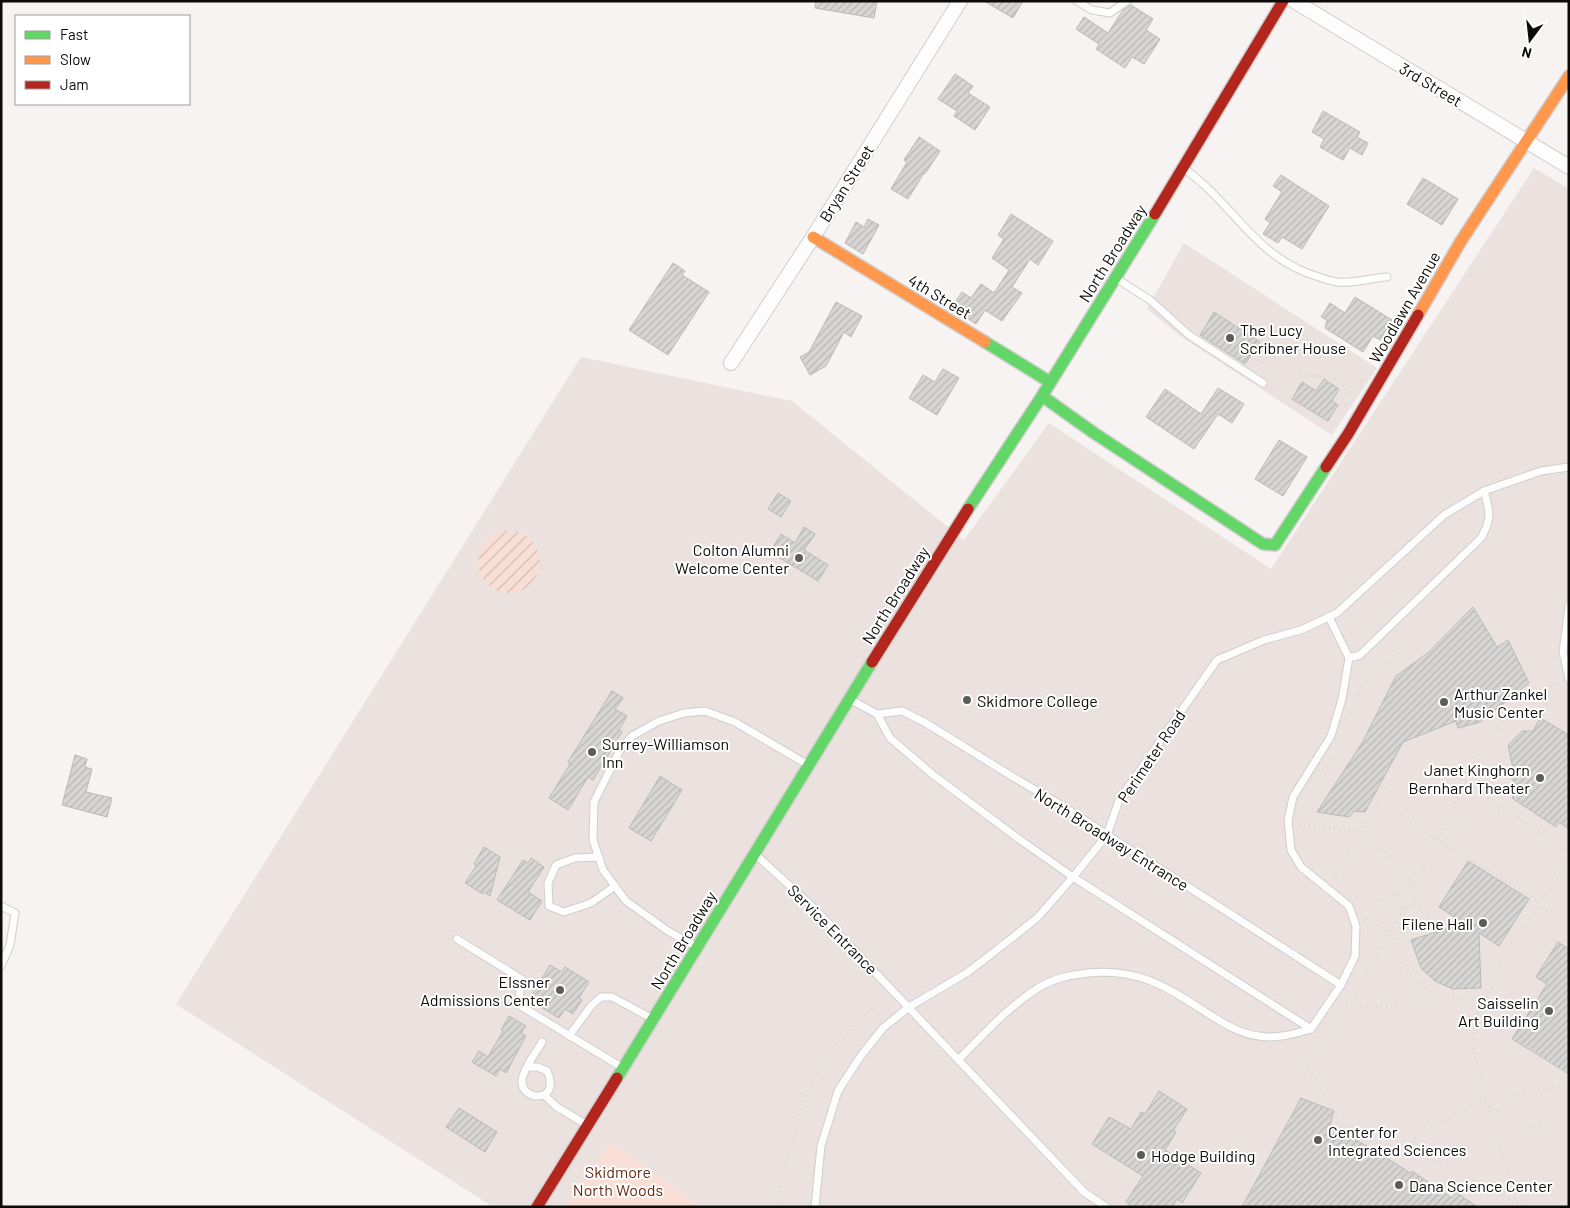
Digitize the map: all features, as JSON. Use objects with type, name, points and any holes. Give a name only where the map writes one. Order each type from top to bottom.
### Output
[{"type":"street","name":"Bryan Street","points":[[731,363],[813,237],[960,1]]},
{"type":"street","name":"North Broadway","points":[[537,1207],[849,699],[991,472],[1042,396],[1116,278],[1283,1]]},
{"type":"street","name":"3rd Street","points":[[1294,1],[1569,168]]},
{"type":"street","name":"Woodlawn Avenue","points":[[1042,396],[1102,438],[1263,544],[1275,544],[1348,434],[1462,241],[1569,76]]},
{"type":"street","name":"4th Street","points":[[813,237],[1050,382]]},
{"type":"lane","points":[[1077,1],[1092,10],[1110,13],[1127,1]]},
{"type":"lane","points":[[1183,168],[1199,179],[1248,233],[1276,258],[1302,272],[1338,282],[1387,277]]},
{"type":"lane","points":[[1116,278],[1150,300],[1189,335],[1263,383]]},
{"type":"lane","name":"Perimeter Road","points":[[815,1207],[821,1146],[838,1091],[860,1057],[883,1028],[909,1007],[968,972],[1038,917],[1073,878],[1107,835],[1119,800],[1217,660],[1264,640],[1301,630],[1337,613],[1444,515],[1484,490],[1541,471],[1569,467]]},
{"type":"lane","points":[[1350,658],[1360,655],[1481,538],[1489,525],[1490,517],[1490,510],[1484,490]]},
{"type":"lane","points":[[1568,678],[1562,652],[1569,606]]},
{"type":"lane","points":[[959,1059],[1012,1007],[1039,987],[1066,975],[1100,972],[1133,974],[1168,988],[1231,1028],[1258,1036],[1280,1037],[1311,1029],[1341,985],[1355,956],[1356,926],[1349,906],[1301,867],[1291,850],[1288,821],[1293,797],[1331,736],[1342,699],[1350,658],[1329,617]]},
{"type":"lane","points":[[849,699],[877,714],[890,738],[932,774],[1073,878],[1311,1029]]},
{"type":"lane","points":[[698,947],[668,931],[626,901],[603,870],[593,840],[594,802],[620,750],[632,736],[659,721],[684,713],[705,711],[735,722],[808,765]]},
{"type":"lane","name":"North Broadway Entrance","points":[[877,714],[902,711],[926,723],[1056,802],[1341,985]]},
{"type":"lane","name":"Service Entrance","points":[[755,854],[813,907],[1084,1192],[1106,1207]]},
{"type":"lane","points":[[599,857],[575,858],[556,865],[548,883],[549,906],[564,912],[591,903],[615,886]]},
{"type":"lane","points":[[1,906],[15,913],[10,945],[1,966]]},
{"type":"lane","points":[[457,939],[523,980],[519,1005],[624,1068]]},
{"type":"lane","points":[[569,1036],[600,997],[612,997],[654,1019]]},
{"type":"lane","points":[[542,1042],[522,1081],[523,1088],[529,1094],[544,1096],[557,1107],[588,1126]]},
{"type":"lane","points":[[528,1067],[538,1067],[546,1071],[551,1081],[549,1091],[544,1096]]},
{"type":"path","points":[[1248,373],[1262,352],[1272,354],[1280,362],[1296,372],[1332,378],[1344,385],[1363,409]]},
{"type":"path","points":[[1350,716],[1362,683],[1416,638]]},
{"type":"path","points":[[1415,904],[1414,886],[1465,784],[1466,777],[1503,719],[1529,696],[1568,678]]},
{"type":"path","points":[[1299,833],[1303,808],[1332,767],[1343,737]]},
{"type":"path","points":[[1465,784],[1471,786],[1479,785],[1487,798],[1569,853]]},
{"type":"path","points":[[1333,880],[1387,788],[1436,840],[1540,902]]},
{"type":"path","points":[[1442,842],[1474,818],[1493,810],[1507,810]]},
{"type":"path","points":[[1299,826],[1362,830],[1367,832],[1414,886]]},
{"type":"path","points":[[1517,1204],[1486,1100],[1473,1045],[1478,1011],[1498,979],[1500,960],[1569,860]]},
{"type":"path","points":[[1326,874],[1338,882]]},
{"type":"path","points":[[1361,906],[1414,886]]},
{"type":"path","points":[[1397,893],[1403,908]]},
{"type":"path","points":[[1358,901],[1365,919],[1390,933],[1408,970],[1415,979],[1434,994],[1456,999],[1487,998]]},
{"type":"path","points":[[1415,904],[1403,908],[1361,984],[1353,1005],[1306,1063],[1334,1111],[1338,1124],[1352,1131],[1361,1139],[1404,1148],[1457,1170],[1522,1207]]},
{"type":"path","points":[[1415,904],[1428,913],[1431,929]]},
{"type":"path","points":[[1537,906],[1569,916]]},
{"type":"path","points":[[778,1207],[780,1183],[802,1110],[817,1072],[838,1041],[892,989]]},
{"type":"path","points":[[1328,1005],[1368,1007],[1392,1005],[1434,994]]},
{"type":"path","points":[[1478,1011],[1509,1036],[1569,1074]]},
{"type":"path","points":[[1404,1148],[1426,1128],[1486,1100],[1569,1084]]},
{"type":"path","points":[[1488,1106],[1530,1126],[1569,1124]]},
{"type":"shaded area","name":"Skidmore College","points":[[1534,168],[1569,189],[1569,1207],[493,1207],[176,1004],[581,357],[792,401],[964,540],[1049,423],[1271,569]]},
{"type":"shaded area","points":[[1184,243],[1377,368],[1332,435],[1183,338],[1147,309]]},
{"type":"green space","points":[[509,531],[521,534],[531,540],[537,550],[540,562],[537,574],[531,584],[521,590],[509,593],[497,590],[487,584],[481,574],[478,562],[481,550],[487,540],[497,534]]},
{"type":"green space","name":"Skidmore North Woods","points":[[611,1142],[701,1207],[566,1207]]},
{"type":"building","points":[[816,1],[877,1],[874,18],[815,8]]},
{"type":"building","points":[[984,1],[1023,1],[1013,18]]},
{"type":"building","points":[[1131,5],[1153,19],[1146,30],[1160,39],[1144,64],[1132,57],[1125,68],[1096,49],[1099,44],[1076,29],[1084,17],[1108,33],[1123,10]]},
{"type":"building","points":[[955,74],[973,86],[968,93],[990,107],[975,130],[954,116],[957,111],[938,99]]},
{"type":"building","points":[[1323,111],[1360,132],[1357,137],[1368,143],[1362,155],[1350,148],[1343,160],[1320,147],[1324,139],[1312,132]]},
{"type":"building","points":[[919,137],[940,151],[908,199],[891,189],[907,162],[904,160]]},
{"type":"building","points":[[1281,175],[1329,206],[1302,249],[1282,237],[1278,243],[1263,234],[1270,223],[1265,219],[1282,192],[1273,186]]},
{"type":"building","points":[[1423,178],[1458,199],[1442,225],[1407,204]]},
{"type":"building","points":[[1011,214],[1053,241],[1038,265],[1030,259],[1012,287],[1022,293],[1002,321],[985,310],[976,324],[951,308],[962,292],[971,298],[981,284],[994,293],[1009,270],[992,258],[1004,239],[998,235]]},
{"type":"building","points":[[868,219],[879,225],[863,254],[845,243],[856,222],[864,227]]},
{"type":"building","points":[[673,263],[685,271],[682,275],[709,292],[668,355],[629,330]]},
{"type":"building","points":[[1355,297],[1392,320],[1380,340],[1373,336],[1363,352],[1325,328],[1327,320],[1321,317],[1330,303],[1345,313]]},
{"type":"building","points":[[836,302],[862,316],[851,337],[844,332],[826,366],[810,375],[800,357],[809,352]]},
{"type":"building","name":"The Lucy Scribner House","points":[[1214,312],[1260,342],[1245,364],[1200,335]]},
{"type":"building","points":[[943,369],[959,378],[937,415],[909,398],[923,375],[935,382]]},
{"type":"building","points":[[1324,379],[1339,389],[1332,401],[1338,405],[1328,421],[1292,399],[1302,382],[1316,391]]},
{"type":"building","points":[[1218,388],[1244,404],[1232,423],[1218,414],[1194,449],[1146,417],[1165,389],[1201,414]]},
{"type":"building","points":[[1279,440],[1307,457],[1283,496],[1255,479]]},
{"type":"building","points":[[778,493],[791,501],[781,517],[768,509]]},
{"type":"building","name":"Colton Alumni Welcome Center","points":[[804,527],[815,534],[804,550],[828,565],[818,581],[770,552],[781,534],[795,543]]},
{"type":"building","name":"Arthur Zankel Music Center","points":[[1473,607],[1497,647],[1508,640],[1529,683],[1480,722],[1458,728],[1456,721],[1403,742],[1365,812],[1354,811],[1349,817],[1317,812],[1362,743],[1396,676],[1429,652]]},
{"type":"building","name":"Surrey-Williamson Inn","points":[[612,691],[623,698],[615,709],[627,716],[619,730],[622,732],[593,780],[588,777],[568,810],[549,798],[570,764],[568,762]]},
{"type":"building","name":"Janet Kinghorn Bernhard Theater","points":[[1540,718],[1569,735],[1569,829],[1559,822],[1556,827],[1512,798],[1518,786],[1505,771],[1513,768],[1508,745],[1522,731],[1533,731]]},
{"type":"building","points":[[75,755],[87,759],[85,767],[92,769],[86,792],[112,798],[107,817],[62,805]]},
{"type":"building","points":[[660,776],[682,790],[651,841],[629,828]]},
{"type":"building","points":[[484,847],[500,857],[490,896],[465,883],[476,866],[474,864]]},
{"type":"building","points":[[531,858],[544,867],[528,892],[542,901],[530,920],[497,900],[523,860],[528,863]]},
{"type":"building","name":"Filene Hall","points":[[1468,861],[1529,899],[1499,946],[1479,933],[1481,988],[1453,989],[1435,981],[1421,968],[1411,940],[1464,923],[1439,907]]},
{"type":"building","name":"Saisselin Art Building","points":[[1558,942],[1569,949],[1569,1074],[1512,1039],[1547,984],[1536,977]]},
{"type":"building","name":"Elssner Admissions Center","points":[[550,965],[562,972],[565,967],[589,982],[579,998],[582,1000],[573,1014],[565,1009],[559,1018],[529,1000]]},
{"type":"building","points":[[509,1016],[526,1026],[521,1033],[526,1036],[506,1073],[500,1069],[496,1076],[472,1062],[479,1051],[488,1057]]},
{"type":"building","name":"Hodge Building","points":[[1159,1091],[1187,1109],[1173,1131],[1176,1132],[1165,1150],[1201,1173],[1182,1203],[1177,1199],[1172,1207],[1133,1207],[1126,1202],[1143,1176],[1092,1144],[1109,1117],[1131,1129],[1141,1112],[1145,1114]]},
{"type":"building","name":"Center for Integrated Sciences","points":[[1301,1098],[1334,1111],[1330,1125],[1410,1173],[1412,1171],[1452,1198],[1456,1192],[1477,1207],[1242,1207]]},
{"type":"building","points":[[459,1108],[497,1132],[485,1152],[446,1127]]},
{"type":"traffic: fast","points":[[968,509],[1042,396],[1155,214]]},
{"type":"traffic: fast","points":[[985,342],[1050,382]]},
{"type":"traffic: fast","points":[[1042,396],[1094,433],[1263,544],[1275,545],[1326,467]]},
{"type":"traffic: fast","points":[[617,1078],[872,662]]},
{"type":"traffic: slow","points":[[1418,315],[1461,241],[1569,76]]},
{"type":"traffic: slow","points":[[813,237],[985,342]]},
{"type":"traffic: jam","points":[[1155,214],[1283,1]]},
{"type":"traffic: jam","points":[[1326,467],[1348,434],[1418,315]]},
{"type":"traffic: jam","points":[[872,662],[968,509]]},
{"type":"traffic: jam","points":[[537,1207],[617,1078]]},
{"type":"place","name":"The Lucy Scribner House","points":[[1230,338]]},
{"type":"place","name":"Colton Alumni Welcome Center","points":[[799,558]]},
{"type":"place","name":"Skidmore College","points":[[967,700]]},
{"type":"place","name":"Arthur Zankel Music Center","points":[[1444,702]]},
{"type":"place","name":"Surrey-Williamson Inn","points":[[592,752]]},
{"type":"place","name":"Janet Kinghorn Bernhard Theater","points":[[1540,778]]},
{"type":"place","name":"Filene Hall","points":[[1483,923]]},
{"type":"place","name":"Elssner Admissions Center","points":[[560,990]]},
{"type":"place","name":"Saisselin Art Building","points":[[1549,1011]]},
{"type":"place","name":"Center for Integrated Sciences","points":[[1318,1140]]},
{"type":"place","name":"Hodge Building","points":[[1141,1155]]},
{"type":"place","name":"Dana Science Center","points":[[1399,1185]]}]
